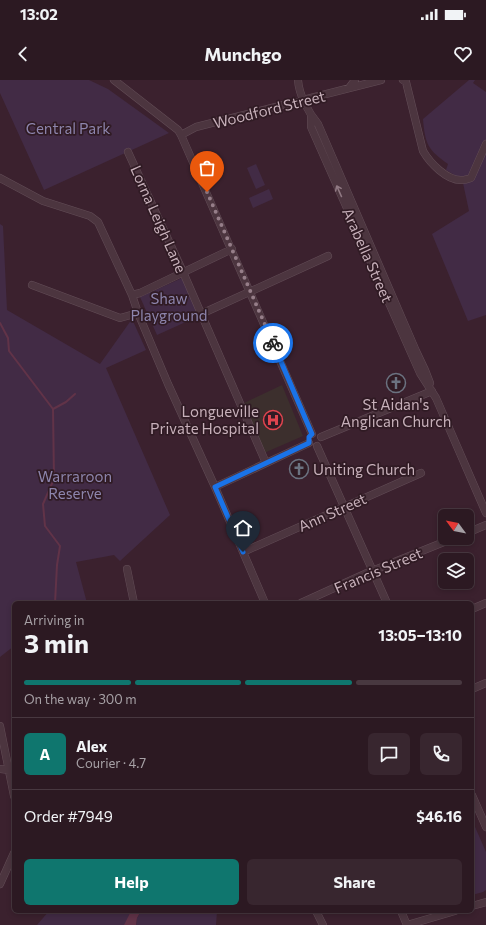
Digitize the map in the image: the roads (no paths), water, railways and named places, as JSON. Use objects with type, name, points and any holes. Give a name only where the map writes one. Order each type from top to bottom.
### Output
[{"type":"street","points":[[114,80],[178,130],[181,134],[312,434]]},
{"type":"street","name":"Arabella Street","points":[[298,80],[300,91],[311,116],[311,127],[420,373],[432,391],[486,513]]},
{"type":"street","points":[[349,88],[355,80]]},
{"type":"street","name":"Woodford Street","points":[[181,134],[196,127],[381,80]]},
{"type":"street","points":[[403,80],[406,82],[423,151],[434,167],[456,180],[471,178],[486,144]]},
{"type":"street","name":"Lorna Leigh Lane","points":[[128,152],[183,272],[266,463]]},
{"type":"street","points":[[0,178],[43,201],[90,216],[98,222],[132,295],[168,384],[215,487],[264,601]]},
{"type":"street","points":[[132,295],[140,293],[232,249]]},
{"type":"street","points":[[201,314],[328,256]]},
{"type":"street","points":[[32,285],[120,318],[138,313]]},
{"type":"street","points":[[312,434],[321,437],[432,391]]},
{"type":"street","points":[[312,434],[309,437],[309,443],[313,447],[317,446]]},
{"type":"street","points":[[317,446],[321,442],[321,437]]},
{"type":"street","points":[[215,487],[309,443]]},
{"type":"street","points":[[317,446],[386,601]]},
{"type":"street","name":"Ann Street","points":[[243,552],[421,473]]},
{"type":"street","points":[[474,530],[486,525]]},
{"type":"street","name":"Francis Street","points":[[306,601],[438,545]]},
{"type":"street","points":[[127,569],[134,601]]},
{"type":"street","points":[[474,608],[486,603]]},
{"type":"street","points":[[474,688],[486,683]]},
{"type":"street","points":[[0,726],[12,785]]},
{"type":"street","points":[[0,769],[10,774]]},
{"type":"street","points":[[474,800],[486,827]]},
{"type":"street","points":[[0,884],[12,857]]},
{"type":"street","points":[[474,905],[486,902]]},
{"type":"street","points":[[317,913],[322,925]]},
{"type":"street","points":[[402,913],[407,925],[448,913]]},
{"type":"waterway","points":[[0,323],[8,338],[9,351],[53,409],[54,479],[43,504],[45,526],[60,546],[57,565],[55,601]]},
{"type":"waterway","points":[[53,409],[66,402],[75,394]]},
{"type":"place","name":"St Aidan's Anglican Church","points":[[396,383]]},
{"type":"place","name":"Longueville Private Hospital","points":[[273,420]]},
{"type":"place","name":"Uniting Church","points":[[299,469]]},
{"type":"park label","name":"Central Park","points":[[68,128]]},
{"type":"park label","name":"Shaw Playground","points":[[169,306]]},
{"type":"park label","name":"Warraroon Reserve","points":[[75,484]]}]
